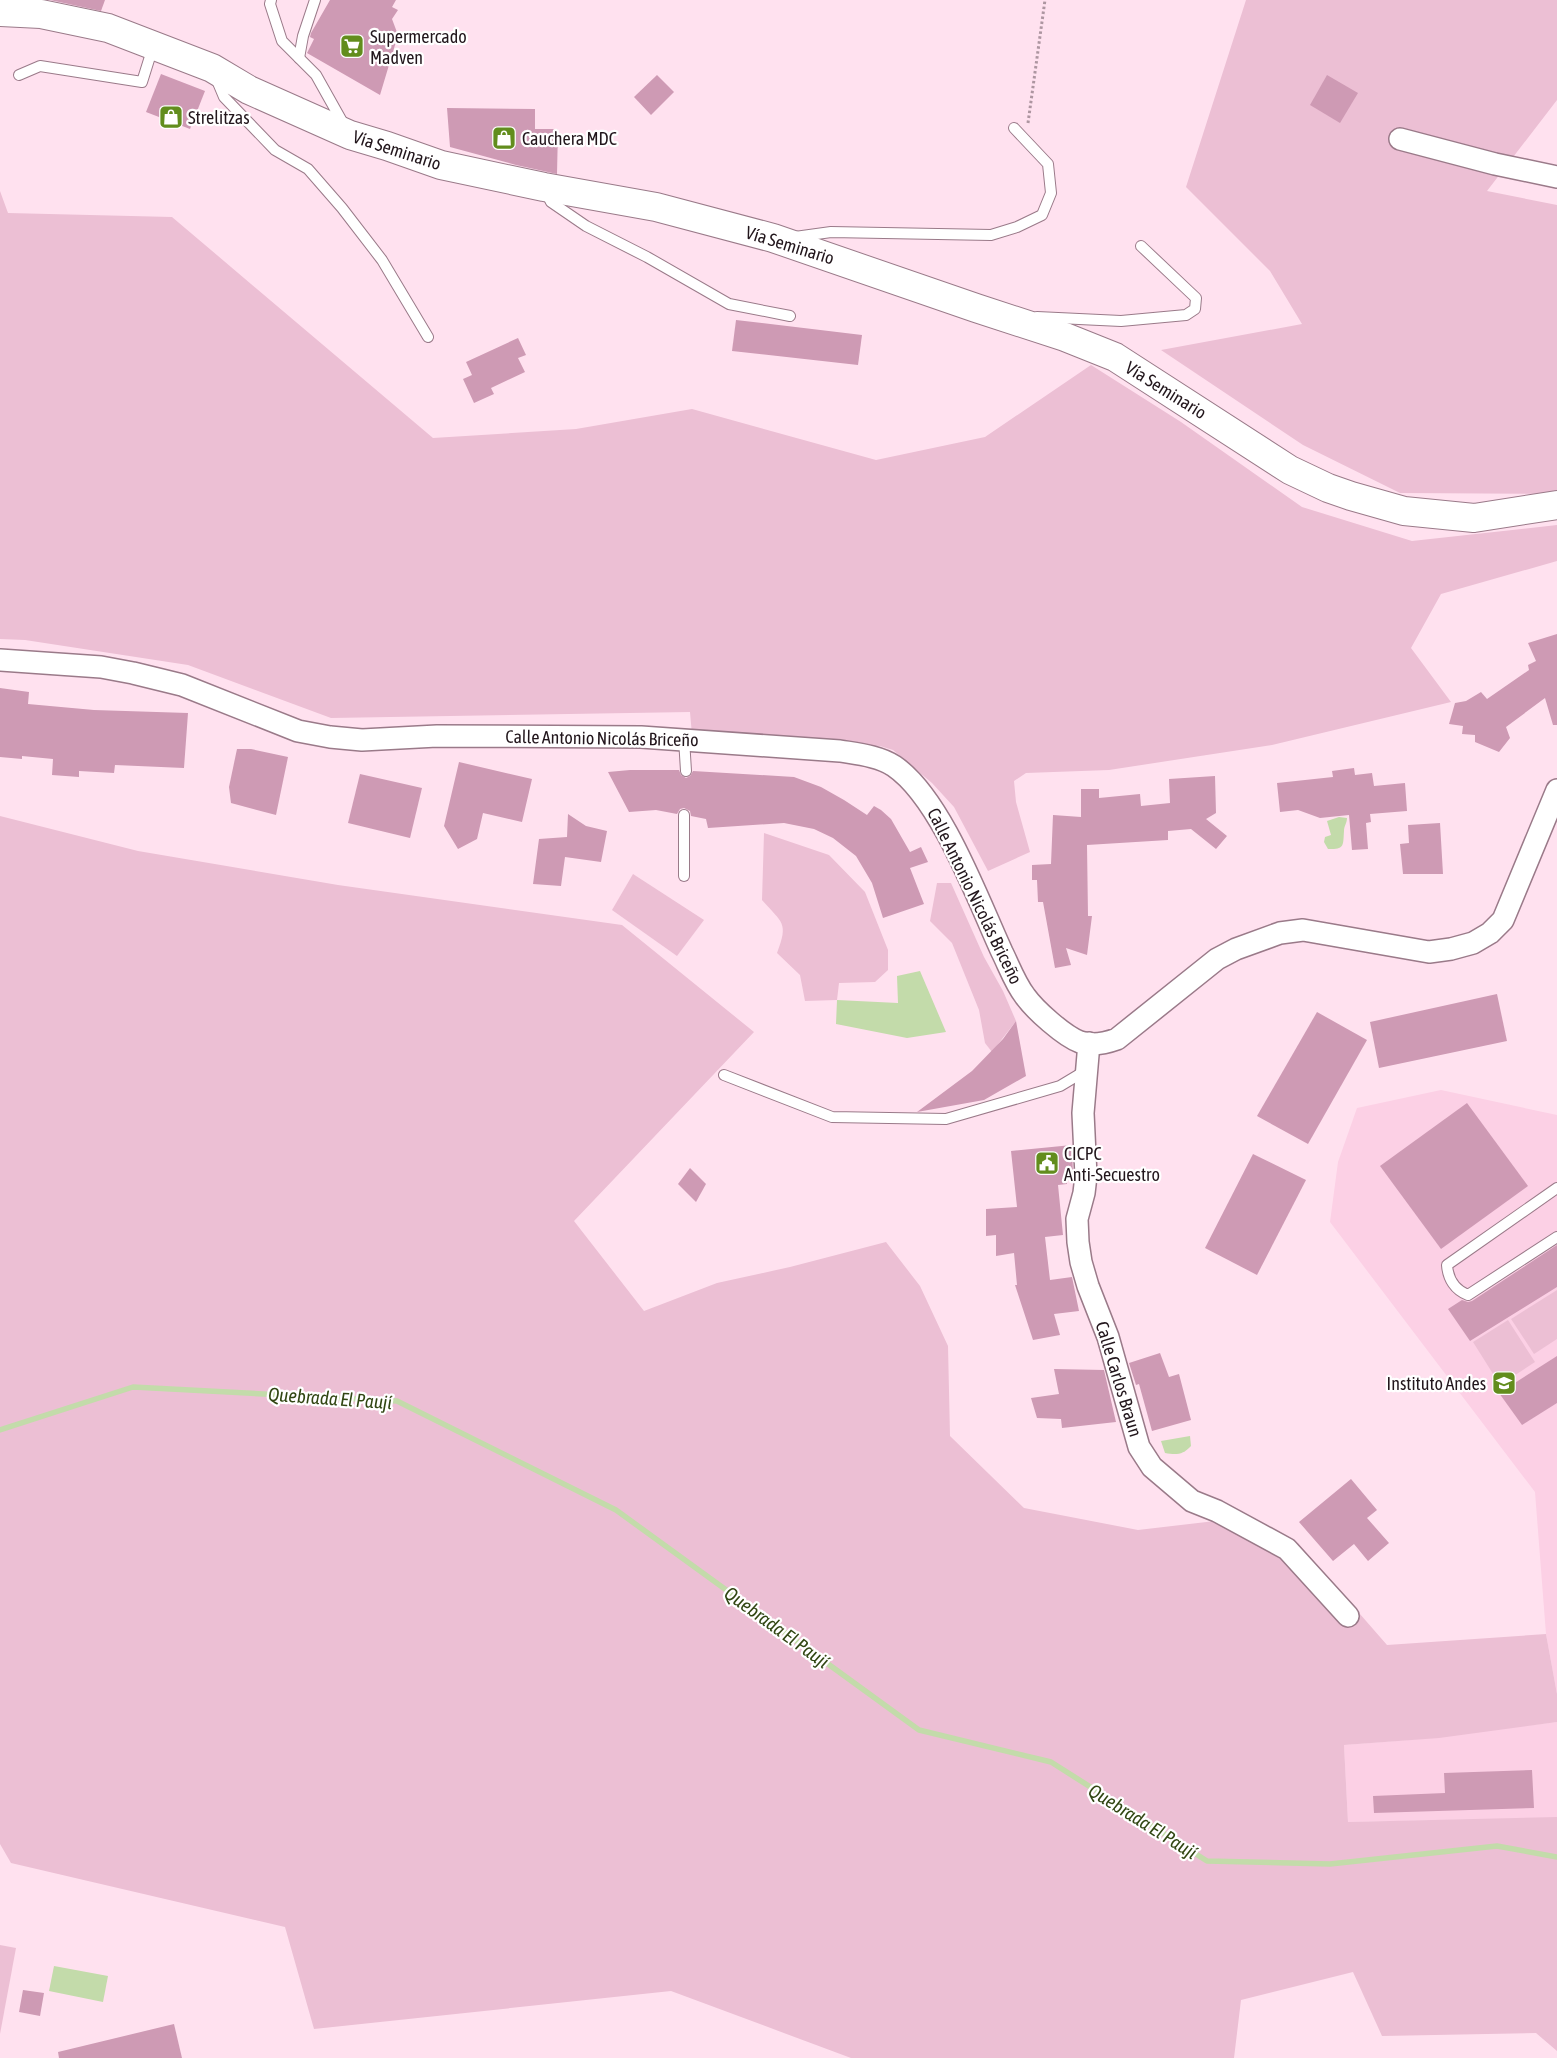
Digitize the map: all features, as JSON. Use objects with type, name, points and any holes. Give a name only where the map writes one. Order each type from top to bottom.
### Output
[{"type":"main road","name":"Vía Seminario","points":[[0,12],[59,16],[108,28],[212,68],[249,90],[350,135],[441,165],[656,208],[779,240],[1065,337],[1115,357],[1290,470],[1328,488],[1404,511],[1453,517],[1497,516],[1557,505]]},
{"type":"street","points":[[1400,139],[1557,178]]},
{"type":"street","name":"Calle Antonio Nicolás Briceño","points":[[0,660],[101,668],[133,673],[182,685],[298,731],[330,737],[362,740],[437,736],[631,737],[684,739],[840,751],[866,755],[894,766],[924,795],[942,824],[980,901],[1012,973],[1025,996],[1061,1030],[1080,1042],[1089,1043],[1108,1042],[1117,1039],[1217,960],[1236,949],[1280,933],[1303,930],[1429,952],[1473,943],[1490,933],[1503,920],[1557,790]]},
{"type":"street","name":"Calle Carlos Braun","points":[[1089,1043],[1083,1113],[1086,1176],[1084,1193],[1076,1219],[1080,1255],[1088,1286],[1113,1352],[1139,1446],[1152,1467],[1192,1501],[1217,1511],[1287,1549],[1348,1616]]},
{"type":"lane","points":[[271,0],[270,4],[282,41],[316,75],[350,135]]},
{"type":"lane","points":[[299,58],[303,36],[315,0]]},
{"type":"lane","points":[[19,76],[40,66],[142,82],[153,46]]},
{"type":"lane","points":[[212,68],[224,96],[275,150],[308,169],[342,208],[382,260],[428,337]]},
{"type":"lane","points":[[779,240],[831,232],[991,235],[1017,227],[1042,215],[1051,193],[1048,164],[1014,128]]},
{"type":"lane","points":[[544,187],[550,202],[586,226],[647,257],[729,304],[790,316]]},
{"type":"lane","points":[[995,314],[1121,321],[1186,315],[1194,309],[1196,298],[1141,246]]},
{"type":"lane","points":[[684,739],[686,770]]},
{"type":"lane","points":[[684,814],[684,876]]},
{"type":"lane","points":[[724,1075],[832,1117],[946,1119],[1060,1086],[1086,1071]]},
{"type":"lane","points":[[1557,1188],[1447,1265],[1448,1275],[1459,1292],[1468,1296],[1557,1237]]},
{"type":"path","points":[[1026,141],[1045,0]]},
{"type":"shaded area","points":[[1246,0],[1557,0],[1557,100],[1487,191],[1557,205],[1557,494],[1400,493],[1303,445],[1161,350],[1302,324],[1270,271],[1186,187]]},
{"type":"shaded area","points":[[0,191],[8,213],[172,217],[433,438],[576,429],[692,409],[876,460],[985,437],[1091,365],[1181,422],[1302,507],[1412,541],[1557,525],[1557,561],[1441,594],[1411,648],[1451,702],[1272,745],[1109,770],[1026,773],[1014,781],[1016,802],[1030,852],[988,871],[954,807],[932,783],[893,750],[880,746],[692,735],[690,712],[331,718],[188,665],[25,640],[0,639]]},
{"type":"shaded area","points":[[0,816],[138,851],[338,885],[622,925],[754,1032],[574,1221],[644,1311],[717,1283],[790,1267],[886,1242],[920,1286],[948,1346],[950,1436],[1024,1508],[1138,1530],[1215,1521],[1298,1543],[1387,1645],[1546,1634],[1557,1694],[1557,1722],[1439,1738],[1344,1745],[1348,1822],[1557,1817],[1557,2051],[1536,2033],[1382,2036],[1353,1972],[1241,2000],[1234,2058],[851,2058],[671,1991],[314,2029],[285,1927],[11,1863],[0,1844]]},
{"type":"shaded area","points":[[1339,817],[1347,818],[1342,846],[1338,849],[1328,849],[1324,842],[1325,837],[1331,835],[1327,821]]},
{"type":"shaded area","points":[[764,833],[829,855],[865,892],[888,950],[888,970],[875,982],[839,983],[837,1000],[805,1001],[800,975],[777,953],[783,935],[782,924],[762,900]]},
{"type":"shaded area","points":[[633,874],[704,920],[677,956],[612,910]]},
{"type":"shaded area","points":[[937,883],[951,883],[984,957],[1003,991],[1016,1021],[992,1052],[985,1043],[979,1010],[952,943],[930,921]]},
{"type":"shaded area","points":[[920,971],[946,1032],[907,1038],[836,1024],[837,1000],[898,1003],[897,976]]},
{"type":"shaded area","name":"Instituto Andes","points":[[1441,1090],[1557,1115],[1557,1694],[1546,1634],[1535,1492],[1330,1222],[1338,1162],[1357,1108]]},
{"type":"shaded area","points":[[1557,1290],[1557,1339],[1534,1354],[1511,1319]]},
{"type":"shaded area","points":[[1508,1320],[1535,1362],[1500,1385],[1473,1342]]},
{"type":"shaded area","points":[[1190,1436],[1191,1446],[1185,1451],[1176,1454],[1165,1453],[1161,1441]]},
{"type":"shaded area","points":[[1557,1722],[1557,1818],[1348,1822],[1344,1745],[1408,1740]]},
{"type":"shaded area","points":[[0,1945],[16,1948],[0,2034]]},
{"type":"shaded area","points":[[54,1966],[108,1976],[103,2002],[49,1991]]},
{"type":"building","points":[[50,0],[105,0],[101,11]]},
{"type":"building","name":"Supermercado Madven","points":[[330,0],[396,0],[392,7],[398,10],[392,19],[398,35],[380,95],[307,53],[314,39],[310,37],[311,33]]},
{"type":"building","points":[[161,74],[205,91],[190,129],[146,112]]},
{"type":"building","points":[[657,75],[674,92],[651,115],[634,97]]},
{"type":"building","points":[[1327,75],[1358,93],[1340,123],[1310,105]]},
{"type":"building","name":"Cauchera MDC","points":[[447,108],[535,109],[535,129],[558,129],[557,174],[450,147]]},
{"type":"building","points":[[736,320],[862,335],[858,365],[732,351]]},
{"type":"building","points":[[518,338],[526,355],[518,358],[525,372],[491,388],[494,394],[474,403],[463,379],[472,375],[466,362]]},
{"type":"building","points":[[1557,634],[1557,725],[1553,725],[1545,698],[1506,727],[1510,738],[1499,752],[1475,742],[1475,735],[1462,734],[1463,726],[1449,724],[1455,703],[1466,701],[1481,692],[1487,699],[1529,670],[1528,665],[1536,661],[1528,643]]},
{"type":"building","points":[[0,688],[29,692],[28,704],[94,710],[188,713],[184,768],[115,765],[114,773],[79,771],[79,777],[52,775],[53,759],[22,756],[22,759],[0,757]]},
{"type":"building","points":[[237,749],[251,749],[288,757],[276,815],[231,803],[229,787]]},
{"type":"building","points":[[459,762],[532,779],[522,822],[483,813],[477,839],[458,849],[444,826]]},
{"type":"building","points":[[1354,768],[1355,775],[1372,773],[1374,786],[1405,783],[1407,811],[1370,814],[1371,822],[1366,823],[1368,849],[1352,850],[1349,815],[1320,818],[1298,810],[1280,812],[1277,783],[1333,777],[1332,771]]},
{"type":"building","points":[[679,770],[681,775],[686,778],[693,771],[794,777],[821,787],[867,815],[874,806],[891,819],[910,852],[921,847],[928,862],[910,868],[924,904],[883,918],[872,883],[856,856],[833,838],[814,829],[784,823],[708,828],[706,819],[691,816],[690,811],[684,808],[680,809],[677,814],[656,810],[629,812],[608,772]]},
{"type":"building","points":[[360,774],[422,788],[410,838],[348,823]]},
{"type":"building","points":[[1215,776],[1216,813],[1206,819],[1227,836],[1216,849],[1191,829],[1168,831],[1168,840],[1087,845],[1088,916],[1092,916],[1087,955],[1066,948],[1071,965],[1055,968],[1043,902],[1038,902],[1037,880],[1032,880],[1032,865],[1051,864],[1053,815],[1081,817],[1081,789],[1099,789],[1099,798],[1140,794],[1141,806],[1170,803],[1169,779]]},
{"type":"building","points":[[568,814],[586,826],[607,831],[601,862],[565,857],[561,886],[533,884],[539,839],[567,837]]},
{"type":"building","points":[[1440,823],[1443,874],[1403,874],[1400,844],[1409,843],[1408,825]]},
{"type":"building","points":[[1497,994],[1507,1041],[1379,1068],[1370,1022]]},
{"type":"building","points":[[1317,1012],[1367,1040],[1308,1144],[1257,1116]]},
{"type":"building","points":[[1016,1021],[1026,1076],[984,1100],[917,1112],[972,1071],[1003,1039]]},
{"type":"building","points":[[1467,1103],[1528,1186],[1441,1249],[1380,1166]]},
{"type":"building","points":[[1072,1145],[1073,1176],[1066,1177],[1067,1184],[1058,1185],[1063,1235],[1045,1237],[1050,1280],[1072,1277],[1079,1311],[1054,1314],[1060,1335],[1033,1340],[1015,1285],[1017,1285],[1014,1253],[996,1256],[996,1235],[986,1236],[986,1209],[1017,1207],[1011,1151]]},
{"type":"building","points":[[1253,1154],[1306,1180],[1257,1275],[1205,1248]]},
{"type":"building","points":[[690,1168],[706,1184],[696,1202],[678,1184]]},
{"type":"building","points":[[1557,1245],[1557,1287],[1470,1341],[1448,1309],[1462,1300],[1472,1301]]},
{"type":"building","points":[[1160,1353],[1169,1377],[1179,1374],[1191,1420],[1152,1431],[1139,1384],[1136,1385],[1129,1363]]},
{"type":"building","points":[[1557,1356],[1557,1403],[1522,1425],[1499,1393]]},
{"type":"building","points":[[1054,1369],[1104,1370],[1116,1422],[1062,1428],[1061,1419],[1037,1418],[1031,1398],[1059,1394]]},
{"type":"building","points":[[1351,1479],[1377,1510],[1367,1518],[1389,1543],[1368,1561],[1354,1544],[1333,1561],[1299,1522]]},
{"type":"building","points":[[1532,1770],[1534,1808],[1374,1813],[1373,1796],[1445,1793],[1444,1773]]},
{"type":"building","points":[[23,1990],[44,1993],[40,2016],[19,2012]]},
{"type":"building","points":[[174,2024],[182,2058],[59,2058],[58,2052]]},
{"type":"waterway","name":"Quebrada El Paují","points":[[0,1430],[133,1387],[397,1401],[616,1510],[919,1730],[1051,1762],[1207,1861],[1330,1864],[1497,1846],[1557,1857]]},
{"type":"place","name":"Supermercado Madven","points":[[352,46]]},
{"type":"place","name":"Strelitzas","points":[[171,117]]},
{"type":"place","name":"Cauchera MDC","points":[[504,138]]},
{"type":"place","name":"CICPC Anti-Secuestro","points":[[1047,1163]]},
{"type":"place","name":"Instituto Andes","points":[[1504,1383]]}]
